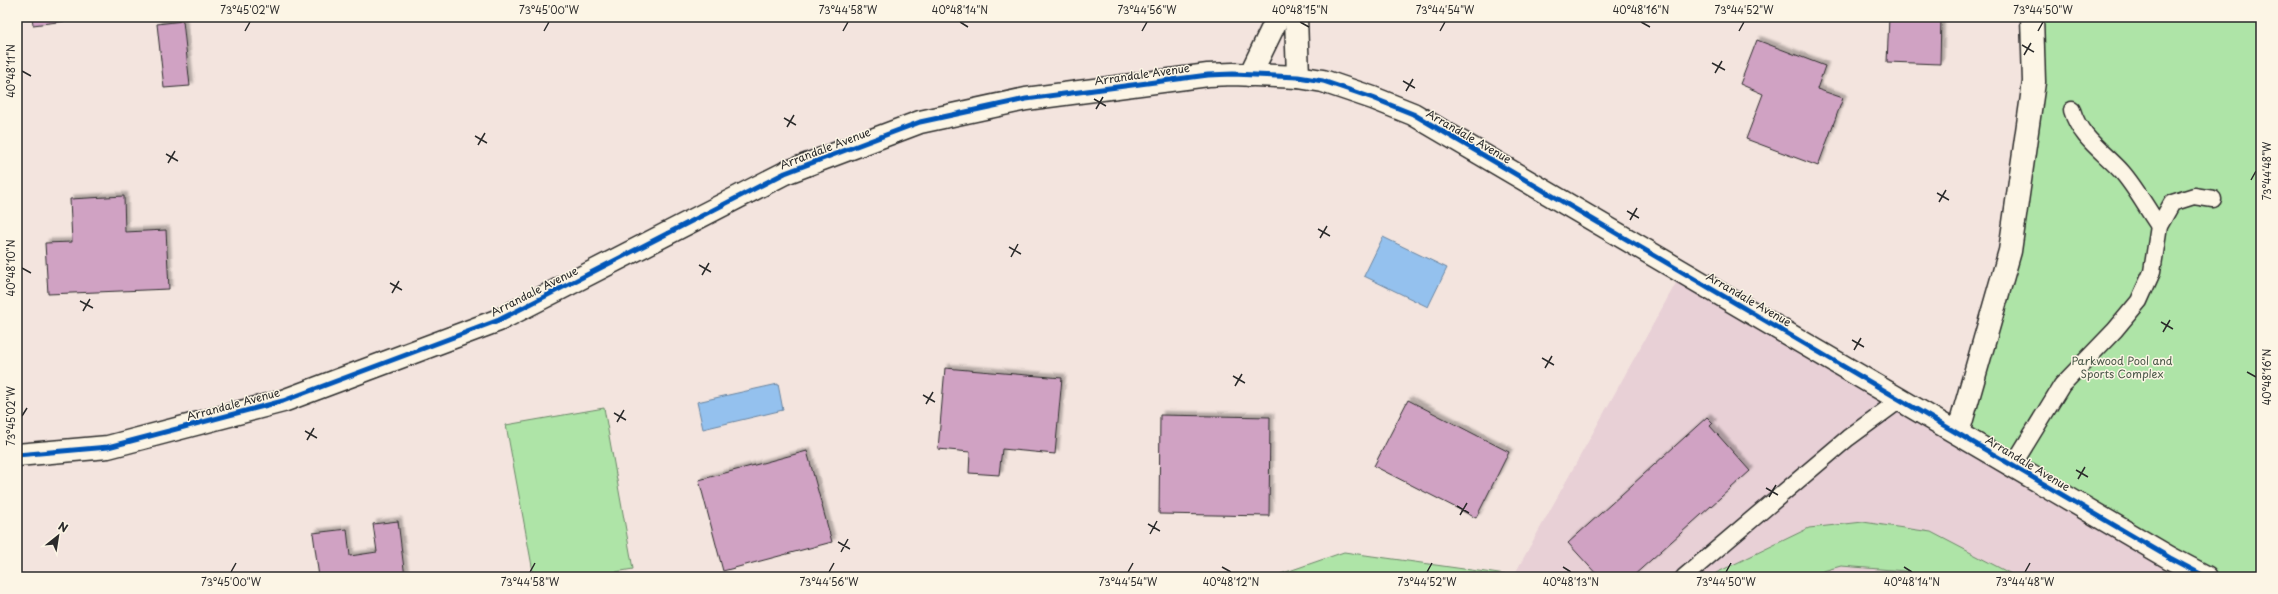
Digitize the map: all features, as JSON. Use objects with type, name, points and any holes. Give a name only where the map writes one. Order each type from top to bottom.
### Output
[{"type":"street","points":[[1250,75],[1278,17]]},
{"type":"street","points":[[1296,17],[1298,77]]},
{"type":"street","points":[[1958,433],[2010,251],[2034,82],[2032,17]]},
{"type":"street","name":"Arrandale Avenue","points":[[17,455],[108,447],[283,401],[499,320],[785,173],[920,122],[1026,100],[1208,75],[1298,77],[1323,81],[1373,98],[1413,114],[2170,558],[2206,577]]},
{"type":"lane","points":[[2072,110],[2075,122],[2094,147],[2123,173],[2159,226]]},
{"type":"lane","points":[[2013,465],[2062,385],[2115,330],[2139,300],[2152,272],[2159,226],[2172,203],[2194,196],[2213,200]]},
{"type":"lane","points":[[1684,577],[1848,438],[1901,399]]},
{"type":"shaded area","points":[[1682,272],[2206,577],[1513,577]]},
{"type":"green space","name":"Parkwood Pool and Sports Complex","points":[[2032,17],[2261,17],[2261,577],[2206,577],[1958,433],[2010,251]]},
{"type":"green space","points":[[604,408],[633,569],[587,577],[534,577],[506,425]]},
{"type":"green space","points":[[1863,522],[1931,532],[2017,577],[1920,577],[1905,571],[1841,566],[1802,577],[1713,577],[1716,573],[1809,528]]},
{"type":"green space","points":[[1344,552],[1513,576],[1272,577]]},
{"type":"water","points":[[1383,237],[1447,268],[1428,307],[1364,276]]},
{"type":"water","points":[[778,384],[783,410],[703,429],[697,402]]},
{"type":"building","points":[[32,17],[90,17],[90,18],[33,25]]},
{"type":"building","points":[[1889,17],[1941,17],[1940,64],[1887,62]]},
{"type":"building","points":[[183,21],[190,86],[164,88],[157,24]]},
{"type":"building","points":[[1757,40],[1825,66],[1817,89],[1843,98],[1818,166],[1746,139],[1763,94],[1740,84]]},
{"type":"building","points":[[124,196],[125,232],[166,230],[169,289],[48,294],[45,243],[72,242],[70,199]]},
{"type":"building","points":[[945,368],[1062,378],[1055,454],[1002,449],[999,475],[969,473],[970,452],[938,449]]},
{"type":"building","points":[[1408,400],[1509,452],[1476,518],[1374,466]]},
{"type":"building","points":[[1160,415],[1270,417],[1269,516],[1159,514]]},
{"type":"building","points":[[1707,417],[1713,423],[1710,426],[1750,471],[1632,577],[1599,577],[1568,543]]},
{"type":"building","points":[[807,451],[832,542],[723,571],[699,480]]},
{"type":"building","points":[[398,521],[405,577],[319,577],[313,533],[347,529],[350,556],[377,552],[373,524]]},
{"type":"cycle path","points":[[17,455],[108,447],[283,401],[499,320],[785,173],[920,122],[1026,99],[1208,75],[1233,74],[1298,77],[1323,81],[1373,98],[1413,114],[2170,558],[2206,577]]}]
